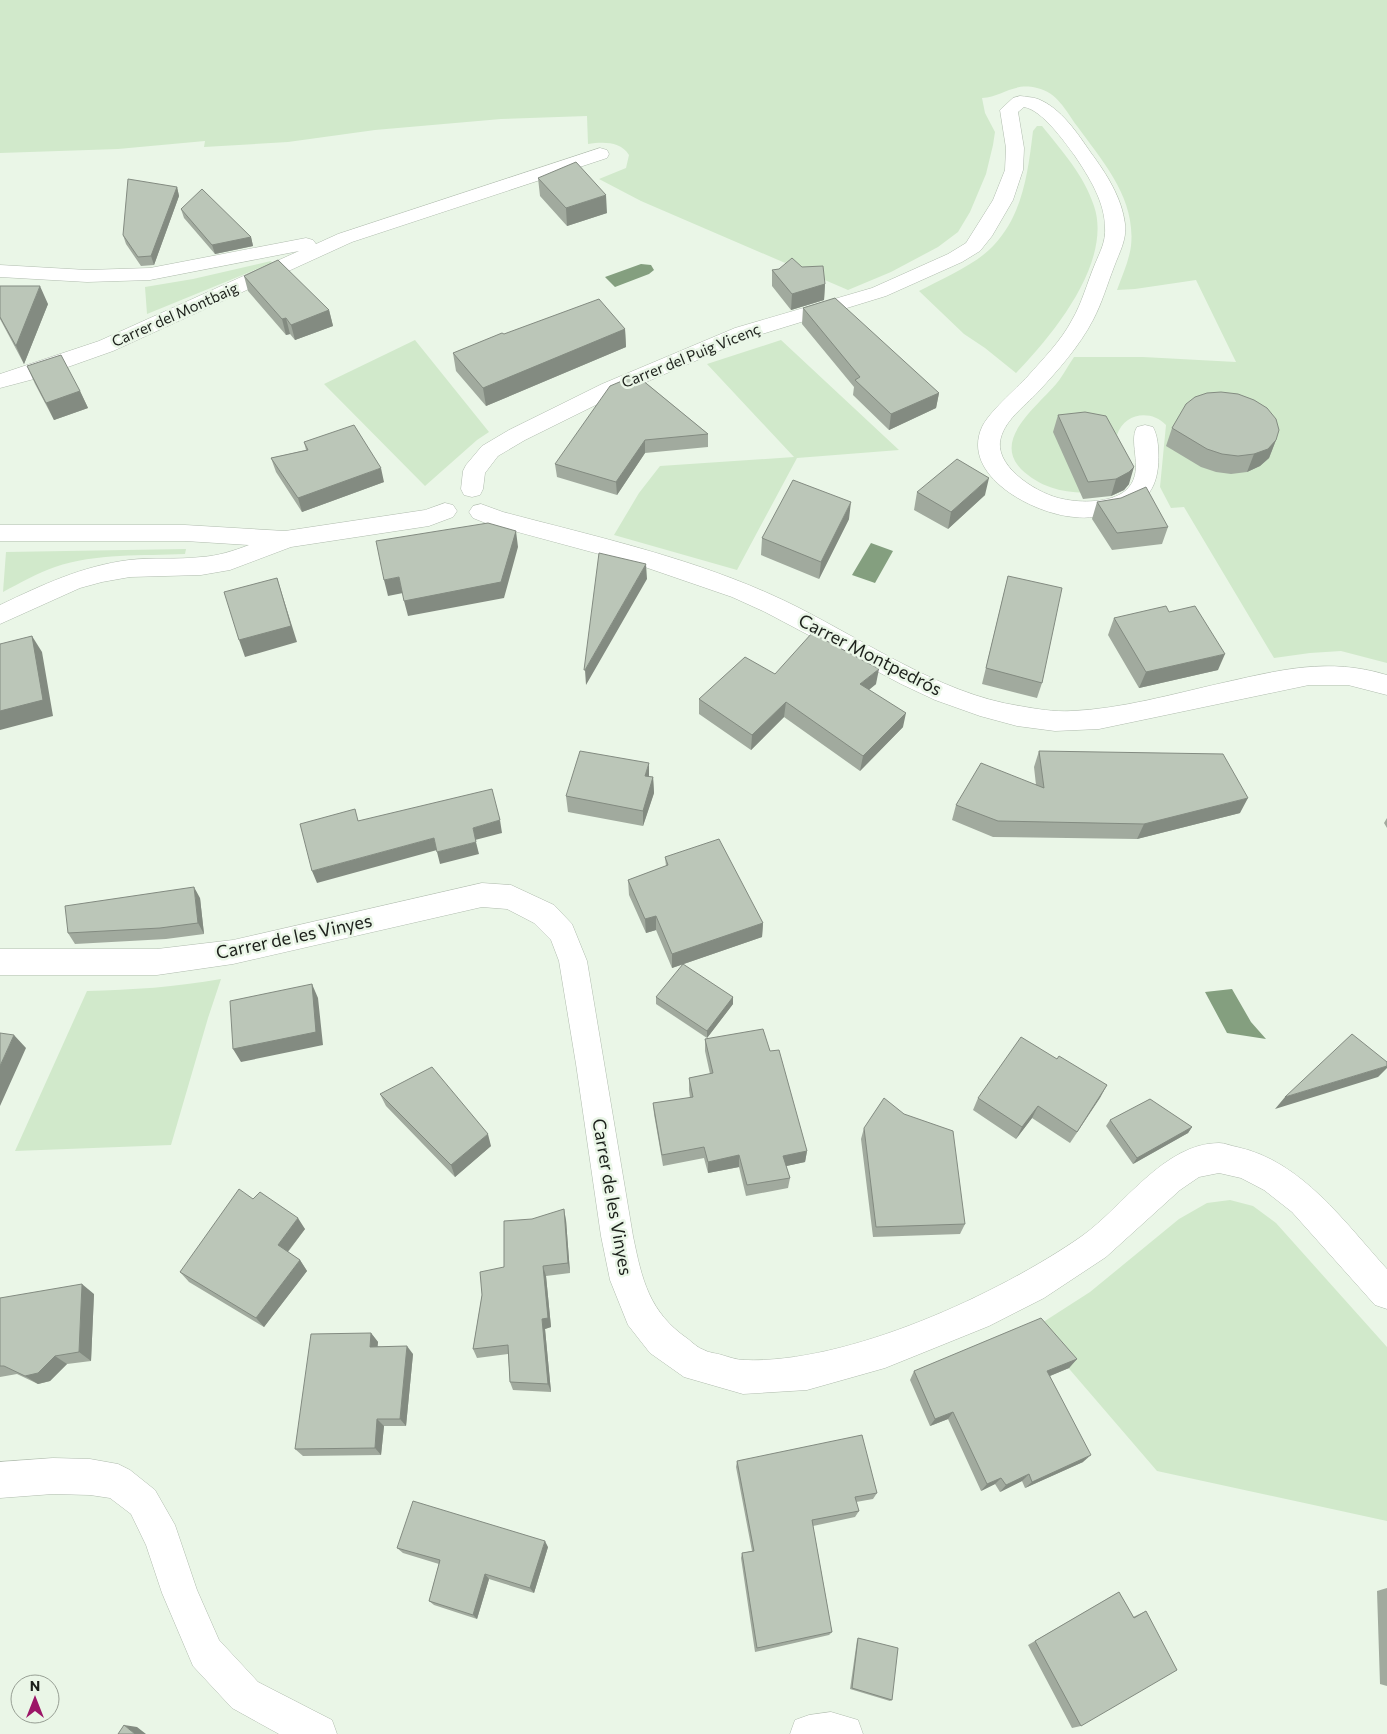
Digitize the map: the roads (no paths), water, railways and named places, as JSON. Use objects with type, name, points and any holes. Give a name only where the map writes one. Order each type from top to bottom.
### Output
[{"type":"street","name":"Carrer del Puig Vicenç","points":[[472,489],[474,471],[490,452],[517,435],[610,389],[742,333],[879,292],[947,262],[973,247],[982,236],[1003,200],[1014,170],[1016,148],[1010,110],[1013,105],[1021,101],[1030,102],[1045,110],[1058,122],[1096,173],[1116,222],[1115,237],[1084,319],[1013,406],[995,423],[989,449],[994,466],[1007,480],[1043,502],[1072,510],[1102,509],[1128,501],[1143,486],[1149,464],[1145,432]]},
{"type":"street","name":"Carrer del Montbaig","points":[[0,381],[26,374],[106,346],[345,238],[600,154]]},
{"type":"street","name":"Carrer del Montbaig","points":[[0,271],[87,276],[150,274],[231,257],[345,238]]},
{"type":"street","points":[[465,488],[472,489],[479,491],[486,501],[481,512],[473,517],[462,518],[452,516],[445,511],[443,501],[451,492],[465,488]]},
{"type":"street","points":[[0,533],[185,533],[288,539],[429,518],[445,511]]},
{"type":"street","name":"Carrer Montpedrós","points":[[481,512],[496,518],[665,564],[723,585],[774,606],[904,676],[978,705],[1034,719],[1078,722],[1120,716],[1278,679],[1311,675],[1334,673],[1363,676],[1387,685]]},
{"type":"street","points":[[0,614],[73,581],[102,573],[130,568],[201,566],[230,561],[288,539]]},
{"type":"street","name":"Carrer de les Vinyes","points":[[0,962],[157,962],[233,952],[482,896],[511,897],[544,914],[562,933],[573,961],[591,1064],[617,1236],[626,1280],[640,1313],[662,1341],[696,1365],[743,1377],[807,1373],[885,1352],[977,1314],[1032,1286],[1095,1246],[1169,1179],[1193,1163],[1219,1158],[1246,1164],[1275,1179],[1303,1201],[1387,1293]]},
{"type":"street","points":[[0,1480],[54,1476],[90,1477],[118,1482],[143,1502],[162,1538],[180,1593],[206,1653],[245,1695],[318,1734]]},
{"type":"street","points":[[809,1734],[831,1731],[844,1734]]}]
